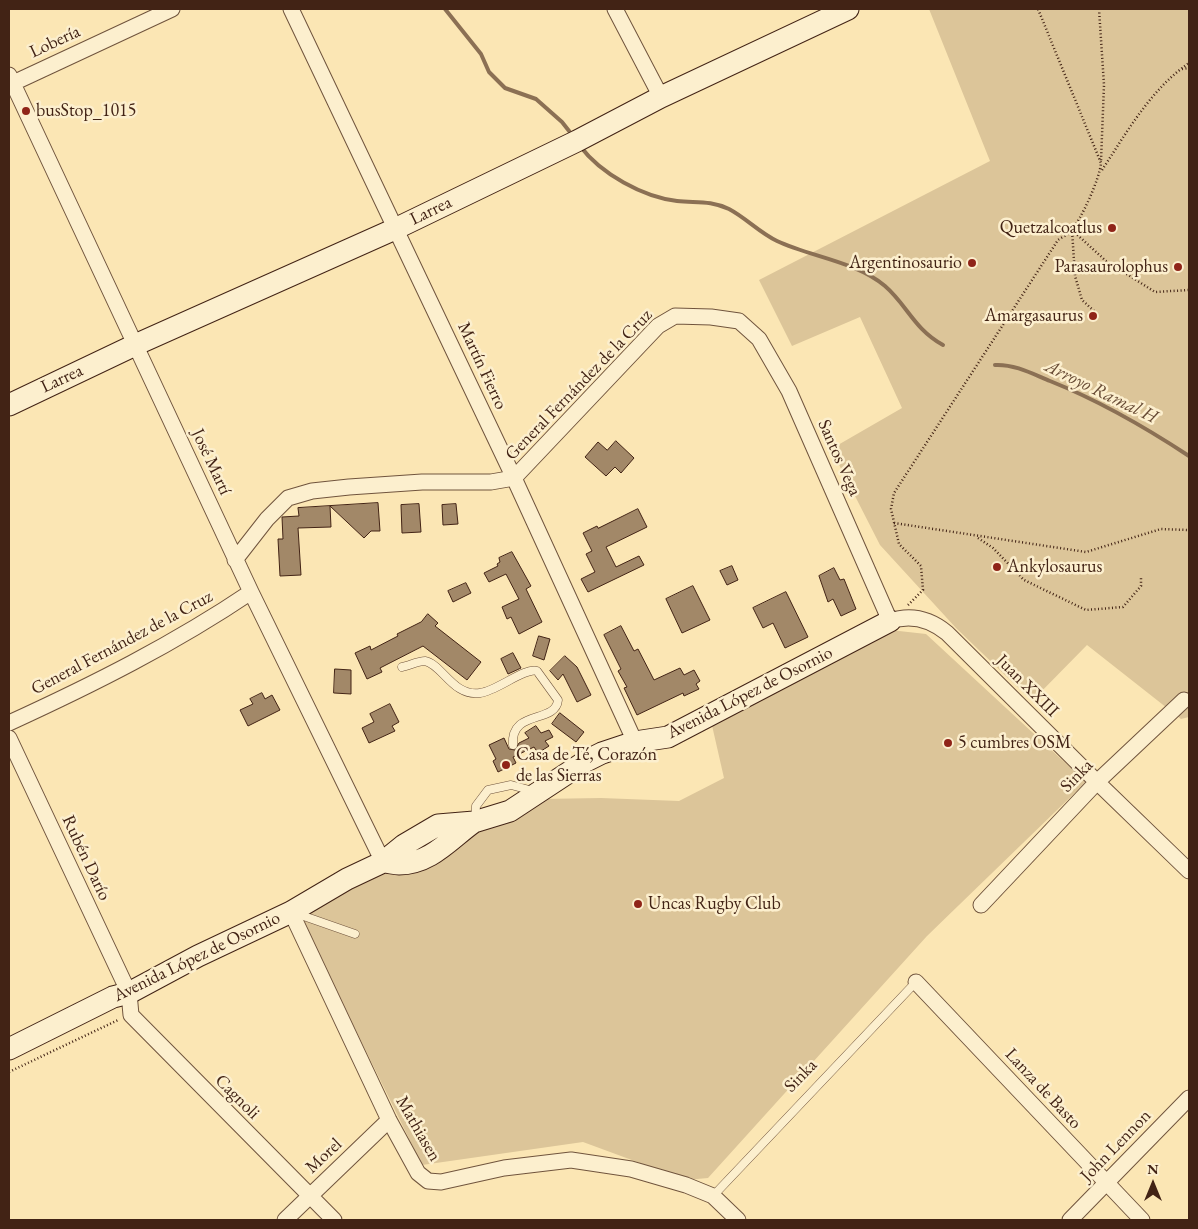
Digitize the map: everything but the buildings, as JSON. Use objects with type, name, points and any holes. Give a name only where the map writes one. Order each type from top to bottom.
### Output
[{"type":"street","name":"Lobería","points":[[10,81],[172,9]]},
{"type":"street","name":"Martín Fierro","points":[[292,9],[514,478],[635,742]]},
{"type":"street","points":[[615,9],[661,97]]},
{"type":"street","name":"Larrea","points":[[9,405],[135,345],[395,228],[576,141],[661,97],[848,9]]},
{"type":"street","name":"José Martí","points":[[10,81],[251,592],[383,862]]},
{"type":"street","name":"General Fernández de la Cruz","points":[[236,560],[267,519],[288,498],[348,487],[422,482],[491,482],[514,478],[658,326],[675,316],[711,317],[738,321]]},
{"type":"street","name":"Santos Vega","points":[[738,321],[759,339],[789,391],[890,621]]},
{"type":"street","name":"General Fernández de la Cruz","points":[[9,723],[73,694],[203,624],[251,592]]},
{"type":"street","name":"Juan XXIII","points":[[890,621],[902,617],[919,619],[930,622],[947,633],[1189,871]]},
{"type":"street","name":"Avenida López de Osornio","points":[[9,1049],[114,997],[129,993],[198,956],[291,912],[347,879],[383,862],[410,863],[432,855],[474,822],[510,811],[586,761],[635,742],[668,737],[890,621]]},
{"type":"street","name":"Sinka","points":[[981,905],[1097,782],[1184,700]]},
{"type":"street","name":"Rubén Darío","points":[[9,738],[129,993]]},
{"type":"street","name":"Mathiasen","points":[[291,912],[389,1120],[418,1173],[428,1181],[441,1182],[504,1168],[571,1160],[631,1168],[713,1196]]},
{"type":"street","name":"Lanza de Basto","points":[[916,982],[1142,1220]]},
{"type":"street","points":[[129,993],[130,1015]]},
{"type":"street","name":"Cagnoli","points":[[130,1015],[308,1196],[334,1220]]},
{"type":"street","name":"John Lennon","points":[[1070,1220],[1189,1098]]},
{"type":"street","name":"Morel","points":[[285,1220],[389,1120]]},
{"type":"street","points":[[713,1196],[738,1220]]},
{"type":"lane","points":[[402,667],[424,661],[433,665],[446,679],[467,692],[479,693],[497,688],[530,670],[537,671],[558,700],[558,704],[553,710],[519,725],[514,734],[513,745]]},
{"type":"lane","points":[[291,912],[355,934]]},
{"type":"lane","name":"Sinka","points":[[713,1196],[916,982]]},
{"type":"path","points":[[1038,9],[1101,163]]},
{"type":"path","points":[[1099,9],[1104,123],[1101,171]]},
{"type":"path","points":[[890,621],[923,590],[921,566],[899,544],[891,510],[894,492],[1058,240],[1072,230],[1096,187],[1101,171],[1142,110],[1180,69],[1189,63]]},
{"type":"path","points":[[1180,69],[1189,68]]},
{"type":"path","points":[[1072,230],[1106,261],[1155,292],[1189,290]]},
{"type":"path","points":[[1072,230],[1075,276],[1082,300],[1094,311]]},
{"type":"path","points":[[894,523],[976,537],[1086,552],[1161,529],[1189,530]]},
{"type":"path","points":[[976,537],[993,548],[1007,565],[1014,569],[1024,580],[1086,610],[1123,607],[1141,586],[1141,576]]},
{"type":"path","points":[[9,1072],[130,1015]]},
{"type":"shaded area","points":[[929,9],[1189,9],[1189,717],[1181,719],[1087,645],[1032,701],[956,628],[880,545],[831,449],[902,408],[860,317],[792,346],[759,280],[990,161]]},
{"type":"shaded area","name":"Uncas Rugby Club","points":[[890,630],[926,634],[1086,782],[927,936],[708,1178],[686,1180],[583,1142],[422,1165],[302,921],[303,916],[331,892],[467,834],[540,799],[601,798],[679,801],[724,778],[711,721]]},
{"type":"waterway","name":"Arroyo Ramal H","points":[[445,9],[481,54],[489,72],[505,88],[536,99],[562,122],[573,136]]},
{"type":"waterway","name":"Arroyo Ramal H","points":[[580,146],[599,166],[611,175],[650,195],[677,201],[709,203],[722,206],[777,241],[847,265],[873,278],[893,293],[925,332],[943,345]]},
{"type":"waterway","name":"Arroyo Ramal H","points":[[995,365],[1010,366],[1024,370],[1087,397],[1139,425],[1189,456]]},
{"type":"place","name":"busStop_1015","points":[[26,111]]},
{"type":"place","name":"Quetzalcoatlus","points":[[1112,228]]},
{"type":"place","name":"Argentinosaurio","points":[[972,263]]},
{"type":"place","name":"Parasaurolophus","points":[[1178,267]]},
{"type":"place","name":"Amargasaurus","points":[[1093,316]]},
{"type":"place","name":"Ankylosaurus","points":[[997,567]]},
{"type":"place","name":"5 cumbres OSM","points":[[948,743]]},
{"type":"place","name":"Casa de Té, Corazón de las Sierras","points":[[506,765]]},
{"type":"place","name":"Uncas Rugby Club","points":[[638,904]]}]
